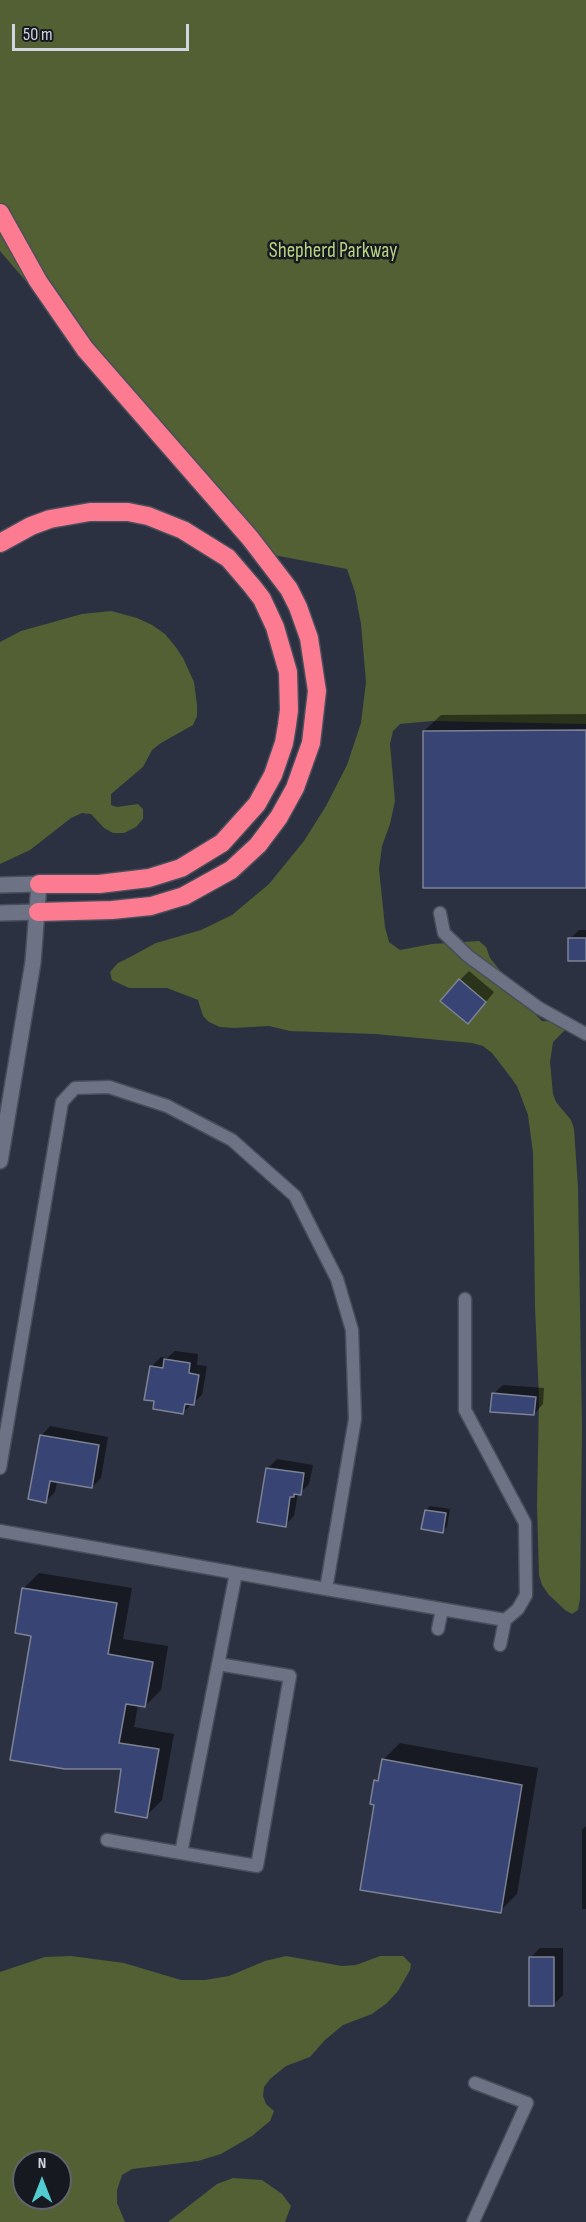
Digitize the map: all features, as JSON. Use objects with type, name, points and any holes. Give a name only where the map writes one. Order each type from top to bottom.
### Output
[{"type":"highway","points":[[0,213],[38,281],[85,349],[250,538],[289,589],[309,638],[317,691],[311,743],[295,788],[279,817],[258,845],[231,870],[184,896],[151,906],[112,910],[38,912]]},
{"type":"highway","points":[[0,543],[31,526],[50,519],[90,512],[128,512],[148,516],[183,530],[228,558],[262,599],[275,627],[288,672],[287,725],[284,743],[273,775],[257,804],[222,843],[181,868],[149,878],[99,884],[39,884]]},
{"type":"street","points":[[0,885],[39,884],[33,962],[0,1161]]},
{"type":"street","points":[[0,913],[38,912]]},
{"type":"lane","points":[[440,913],[444,933],[468,956],[539,1008],[586,1034]]},
{"type":"lane","points":[[0,1468],[62,1102],[75,1088],[109,1087],[167,1106],[232,1140],[295,1196],[337,1278],[352,1330],[356,1419],[326,1589]]},
{"type":"lane","points":[[465,1299],[465,1410],[525,1523],[525,1595],[518,1609],[505,1620],[500,1645]]},
{"type":"lane","points":[[0,1531],[505,1620]]},
{"type":"lane","points":[[181,1853],[236,1573]]},
{"type":"lane","points":[[438,1629],[442,1609]]},
{"type":"lane","points":[[108,1840],[257,1866],[290,1676],[218,1664]]},
{"type":"lane","points":[[473,2222],[527,2103],[475,2083]]},
{"type":"green space","name":"Shepherd Parkway","points":[[0,0],[586,0],[586,724],[432,721],[400,724],[393,731],[390,744],[395,801],[382,846],[379,869],[385,927],[389,942],[400,950],[432,944],[479,941],[486,947],[490,958],[507,979],[529,1001],[536,1015],[542,1021],[563,1022],[566,1029],[553,1042],[550,1062],[553,1094],[556,1102],[571,1120],[574,1129],[578,1187],[582,1427],[580,1599],[578,1610],[572,1614],[549,1595],[539,1575],[537,1506],[539,1398],[533,1153],[528,1115],[517,1086],[492,1053],[483,1046],[472,1043],[375,1034],[290,1031],[269,1026],[220,1027],[203,1016],[198,1000],[167,988],[129,988],[112,980],[110,972],[118,963],[156,943],[201,930],[232,915],[269,884],[304,841],[326,806],[347,765],[361,723],[366,682],[361,624],[355,592],[347,569],[258,552],[0,251]]},
{"type":"green space","points":[[111,611],[152,625],[165,634],[175,646],[194,682],[197,716],[193,725],[152,750],[143,767],[111,794],[111,805],[117,807],[138,804],[143,809],[143,819],[136,827],[124,833],[113,833],[104,828],[91,814],[82,813],[71,818],[30,850],[0,864],[0,642],[21,631],[82,614]]},
{"type":"green space","points":[[71,1956],[124,1963],[181,1980],[205,1980],[229,1976],[265,1961],[286,1956],[342,1966],[356,1965],[380,1956],[403,1956],[411,1964],[398,1991],[387,2003],[372,2014],[343,2025],[310,2057],[286,2066],[270,2079],[264,2087],[263,2096],[266,2104],[274,2111],[270,2121],[252,2136],[221,2154],[198,2161],[132,2169],[122,2175],[117,2190],[117,2203],[125,2222],[0,2222],[0,1972],[45,1957]]},
{"type":"green space","points":[[233,2178],[262,2180],[282,2194],[291,2206],[285,2222],[168,2222],[217,2184]]},
{"type":"building","points":[[586,730],[586,888],[423,888],[423,731]]},
{"type":"building","points":[[568,938],[586,938],[586,961],[568,961]]},
{"type":"building","points":[[459,979],[486,1002],[468,1024],[440,1001]]},
{"type":"building","points":[[164,1359],[190,1363],[189,1373],[199,1375],[194,1405],[185,1404],[183,1414],[153,1409],[154,1401],[144,1400],[150,1366],[163,1368]]},
{"type":"building","points":[[492,1393],[536,1397],[534,1415],[490,1412]]},
{"type":"building","points":[[40,1435],[99,1445],[92,1488],[50,1481],[46,1503],[28,1499]]},
{"type":"building","points":[[266,1468],[304,1473],[301,1495],[294,1494],[294,1497],[290,1497],[286,1527],[257,1522]]},
{"type":"building","points":[[425,1510],[446,1513],[443,1533],[421,1529]]},
{"type":"building","points":[[22,1588],[117,1603],[108,1654],[153,1662],[145,1707],[126,1704],[119,1743],[159,1749],[147,1818],[115,1812],[121,1769],[65,1769],[10,1760],[31,1636],[15,1633]]},
{"type":"building","points":[[382,1759],[522,1785],[501,1913],[360,1890],[374,1805],[370,1804],[374,1780],[378,1781]]},
{"type":"building","points":[[529,1957],[554,1957],[554,2006],[529,2006]]}]
